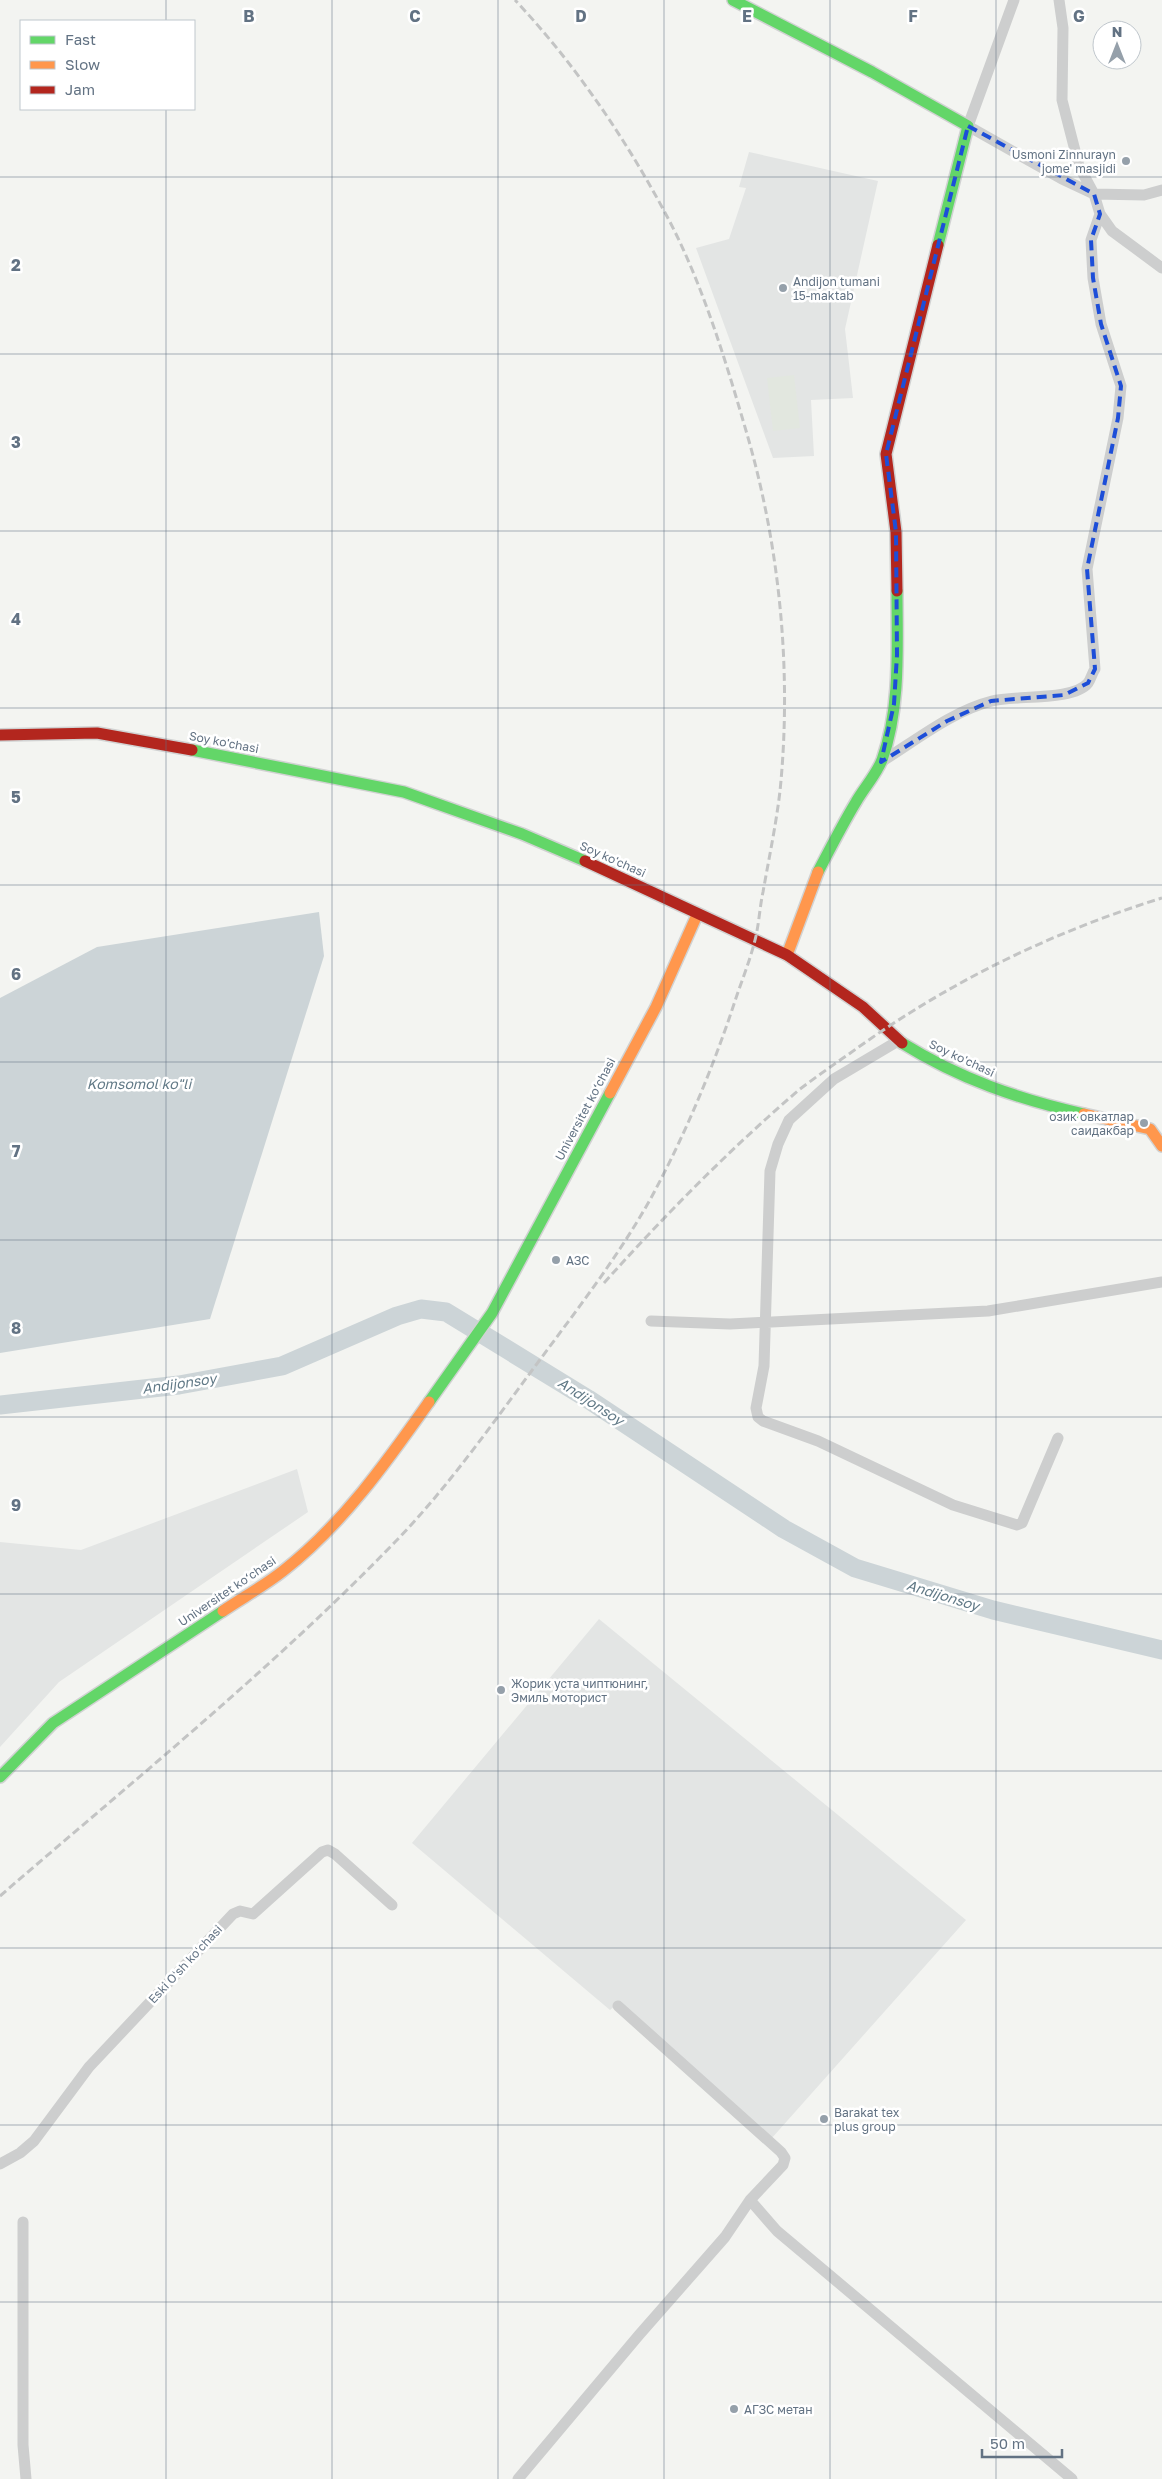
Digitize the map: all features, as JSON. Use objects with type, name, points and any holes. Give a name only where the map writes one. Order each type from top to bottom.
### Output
[{"type":"main road","points":[[733,0],[872,72],[968,126],[886,454],[896,532],[897,655],[894,704],[888,738],[881,762],[817,874],[787,955]]},
{"type":"main road","name":"Soy ko'chasi","points":[[0,735],[97,733],[130,736],[404,792],[522,834],[642,886],[697,915],[756,939],[787,955],[863,1007],[898,1041],[974,1082],[1054,1107],[1150,1129],[1162,1146]]},
{"type":"main road","name":"Universitet kо‘chasi","points":[[0,1778],[53,1722],[284,1571],[342,1516],[379,1473],[492,1313],[656,1007],[697,915]]},
{"type":"street","points":[[1014,0],[968,126],[1062,179],[1094,194],[1144,195],[1162,190]]},
{"type":"street","points":[[1059,0],[1063,28],[1062,100],[1079,166],[1094,194],[1100,214],[1112,231],[1162,268]]},
{"type":"street","points":[[881,762],[947,721],[992,701],[1030,696],[1064,695],[1078,691],[1088,683],[1094,669],[1086,569],[1118,418],[1121,386],[1102,324],[1093,278],[1091,240],[1100,214]]},
{"type":"street","points":[[898,1041],[834,1079],[789,1120],[778,1144],[770,1171],[764,1366],[756,1408],[758,1416],[763,1421],[818,1442],[953,1505],[1010,1525],[1022,1523],[1058,1438]]},
{"type":"street","points":[[651,1321],[730,1324],[988,1311],[1162,1282]]},
{"type":"street","name":"Eski Oʻsh koʻchasi","points":[[0,2164],[20,2153],[34,2141],[84,2073],[233,1914],[240,1911],[254,1914],[322,1852],[328,1850],[335,1854],[392,1905]]},
{"type":"street","points":[[518,2479],[633,2342],[725,2237],[750,2200],[783,2165],[785,2158],[781,2152],[618,2006]]},
{"type":"street","points":[[750,2200],[777,2231],[1072,2479]]},
{"type":"street","points":[[22,2222],[23,2445],[26,2479]]},
{"type":"highlighted area","points":[[968,126],[1094,194],[1100,214],[1091,240],[1093,278],[1101,324],[1121,386],[1118,418],[1087,569],[1095,669],[1088,683],[1064,695],[991,701],[947,721],[881,762],[894,704],[897,655],[896,532],[886,454]]},
{"type":"shaded area","name":"Andijon tumani 15-maktab","points":[[749,152],[878,181],[845,329],[853,398],[811,400],[814,456],[773,458],[696,248],[729,239],[746,188],[739,187]]},
{"type":"shaded area","points":[[794,375],[800,428],[773,431],[767,378]]},
{"type":"shaded area","points":[[297,1469],[308,1512],[59,1682],[0,1747],[0,1542],[81,1550]]},
{"type":"shaded area","points":[[599,1619],[966,1920],[771,2139],[617,2004],[610,2010],[412,1843]]},
{"type":"water","name":"Komsomol ko\"li","points":[[319,912],[324,956],[210,1319],[0,1353],[0,998],[97,947]]},
{"type":"waterway","name":"Andijonsoy","points":[[0,1405],[179,1385],[282,1366],[397,1316],[421,1309],[446,1312],[588,1399],[784,1529],[855,1568],[993,1610],[1162,1650]]},
{"type":"railway","points":[[0,1896],[201,1724],[300,1635],[395,1542],[450,1479],[596,1283],[625,1241],[651,1198],[687,1126],[708,1076],[754,944],[780,791],[785,701],[784,656],[775,566],[768,521],[758,477],[739,407],[704,299],[670,222],[637,163],[600,105],[559,51],[515,0]]},
{"type":"railway","points":[[604,1283],[651,1232],[748,1135],[800,1089],[885,1029],[960,983],[1039,944],[1079,927],[1162,898]]},
{"type":"traffic: fast","points":[[733,0],[872,72],[968,126],[938,245]]},
{"type":"traffic: fast","points":[[818,872],[859,797],[879,766],[888,740],[897,676],[897,591]]},
{"type":"traffic: fast","points":[[192,750],[404,792],[522,834],[585,861]]},
{"type":"traffic: fast","points":[[902,1043],[946,1067],[990,1086],[1036,1102],[1084,1114]]},
{"type":"traffic: fast","points":[[429,1402],[492,1313],[610,1093]]},
{"type":"traffic: fast","points":[[0,1777],[53,1723],[223,1611]]},
{"type":"traffic: slow","points":[[787,955],[818,872]]},
{"type":"traffic: slow","points":[[610,1093],[656,1007],[697,915]]},
{"type":"traffic: slow","points":[[1084,1114],[1150,1129],[1162,1146]]},
{"type":"traffic: slow","points":[[223,1611],[283,1571],[325,1534],[362,1492],[429,1402]]},
{"type":"traffic: jam","points":[[897,591],[896,532],[886,454],[938,245]]},
{"type":"traffic: jam","points":[[0,735],[97,733],[192,750]]},
{"type":"traffic: jam","points":[[585,861],[787,955],[863,1007],[902,1043]]},
{"type":"place","name":"Usmoni Zinnurayn jome' masjidi","points":[[1126,161]]},
{"type":"place","name":"Andijon tumani 15-maktab","points":[[783,288]]},
{"type":"place","name":"озик овкатлар саидакбар","points":[[1144,1123]]},
{"type":"place","name":"АЗС","points":[[556,1260]]},
{"type":"place","name":"Жорик уста чиптюнинг, Эмиль моторист","points":[[501,1690]]},
{"type":"place","name":"Barakat tex plus group","points":[[824,2119]]},
{"type":"place","name":"АГЗС метан","points":[[734,2409]]}]
